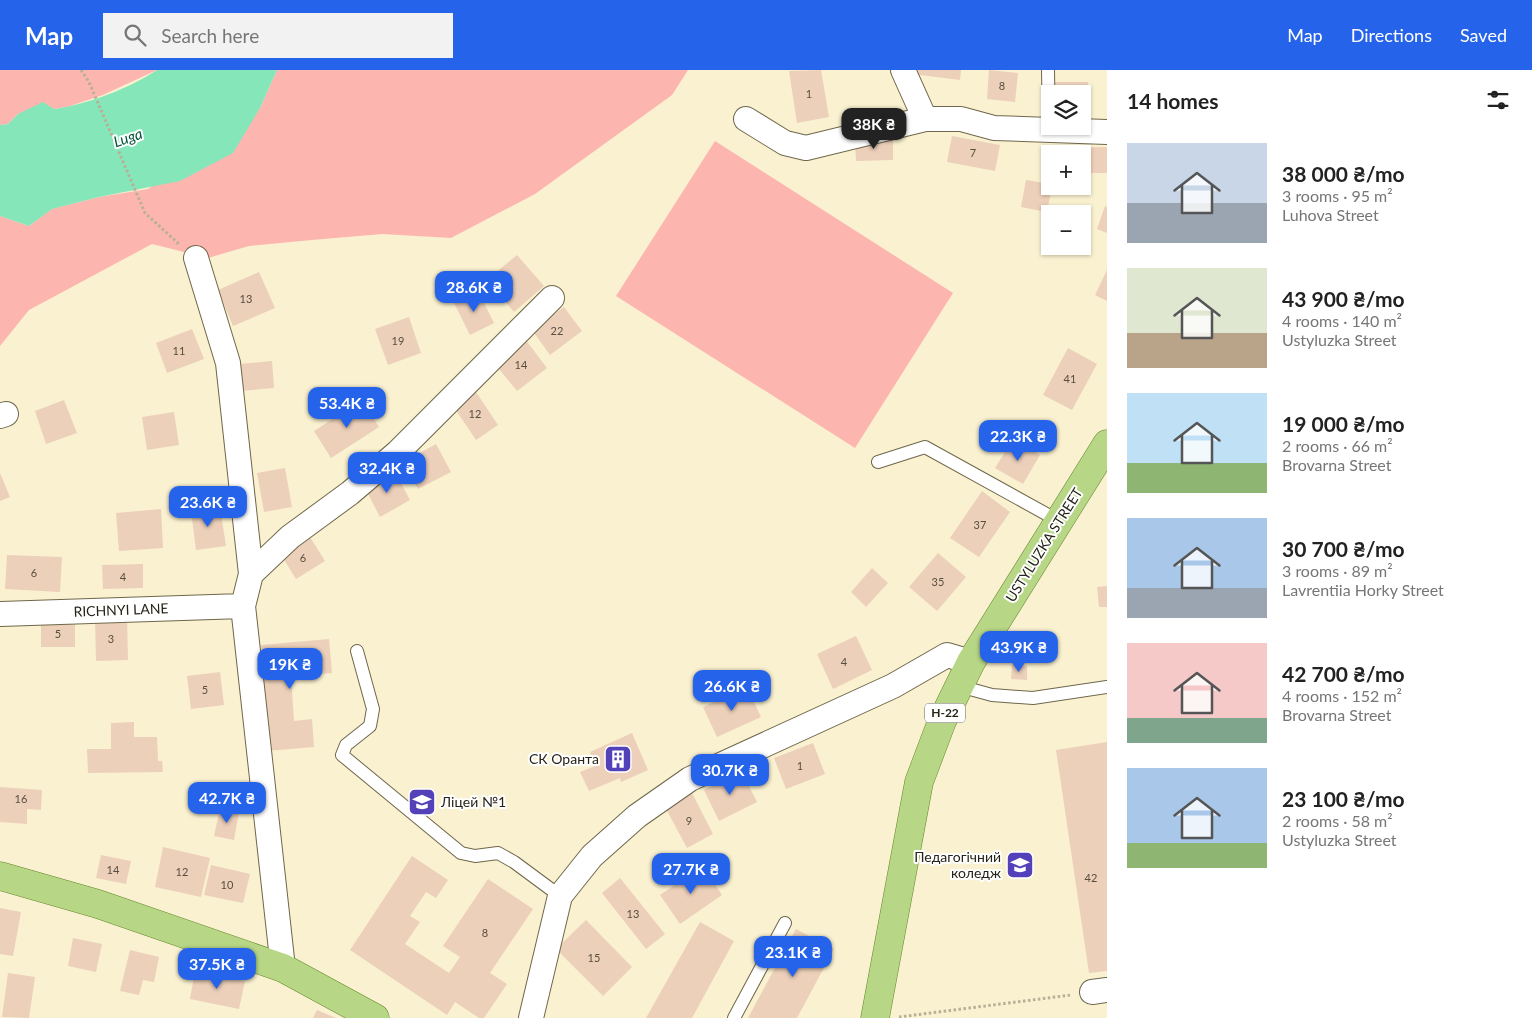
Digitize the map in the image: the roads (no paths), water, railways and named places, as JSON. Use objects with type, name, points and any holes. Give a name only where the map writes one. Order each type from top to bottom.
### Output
[{"type":"main road","name":"USTYLUZKA STREET","points":[[875,1018],[919,782],[942,720],[971,662],[1107,444]]},
{"type":"main road","points":[[0,876],[98,904],[283,968],[375,1018]]},
{"type":"street","points":[[902,70],[925,119]]},
{"type":"street","points":[[746,119],[785,143],[806,148],[925,119],[960,118],[994,128],[1041,130]]},
{"type":"street","points":[[1091,131],[1107,132]]},
{"type":"street","points":[[196,258],[228,363],[251,574],[243,606],[283,968]]},
{"type":"street","points":[[251,574],[290,537],[350,493],[398,452],[552,298]]},
{"type":"street","name":"RICHNYI LANE","points":[[0,614],[243,606]]},
{"type":"street","points":[[531,1018],[560,896],[592,856],[637,816],[690,779],[893,686],[947,655],[971,662]]},
{"type":"lane","points":[[1048,70],[1048,85]]},
{"type":"lane","points":[[878,462],[925,447],[1059,521]]},
{"type":"lane","points":[[357,651],[373,709],[370,726],[346,745],[342,755],[461,853],[475,856],[498,853],[514,862],[560,896]]},
{"type":"lane","points":[[959,686],[992,695],[1033,698],[1107,687]]},
{"type":"lane","points":[[734,1018],[785,923]]},
{"type":"water","name":"Luga","points":[[157,70],[277,70],[260,108],[233,153],[180,181],[99,197],[52,209],[29,226],[0,216],[0,125],[8,124],[18,114],[43,102],[54,109],[67,107],[121,89]]},
{"type":"place","name":"СК Оранта","points":[[618,759]]},
{"type":"place","name":"Ліцей №1","points":[[422,802]]},
{"type":"place","name":"Педагогічний коледж","points":[[1020,865]]}]
